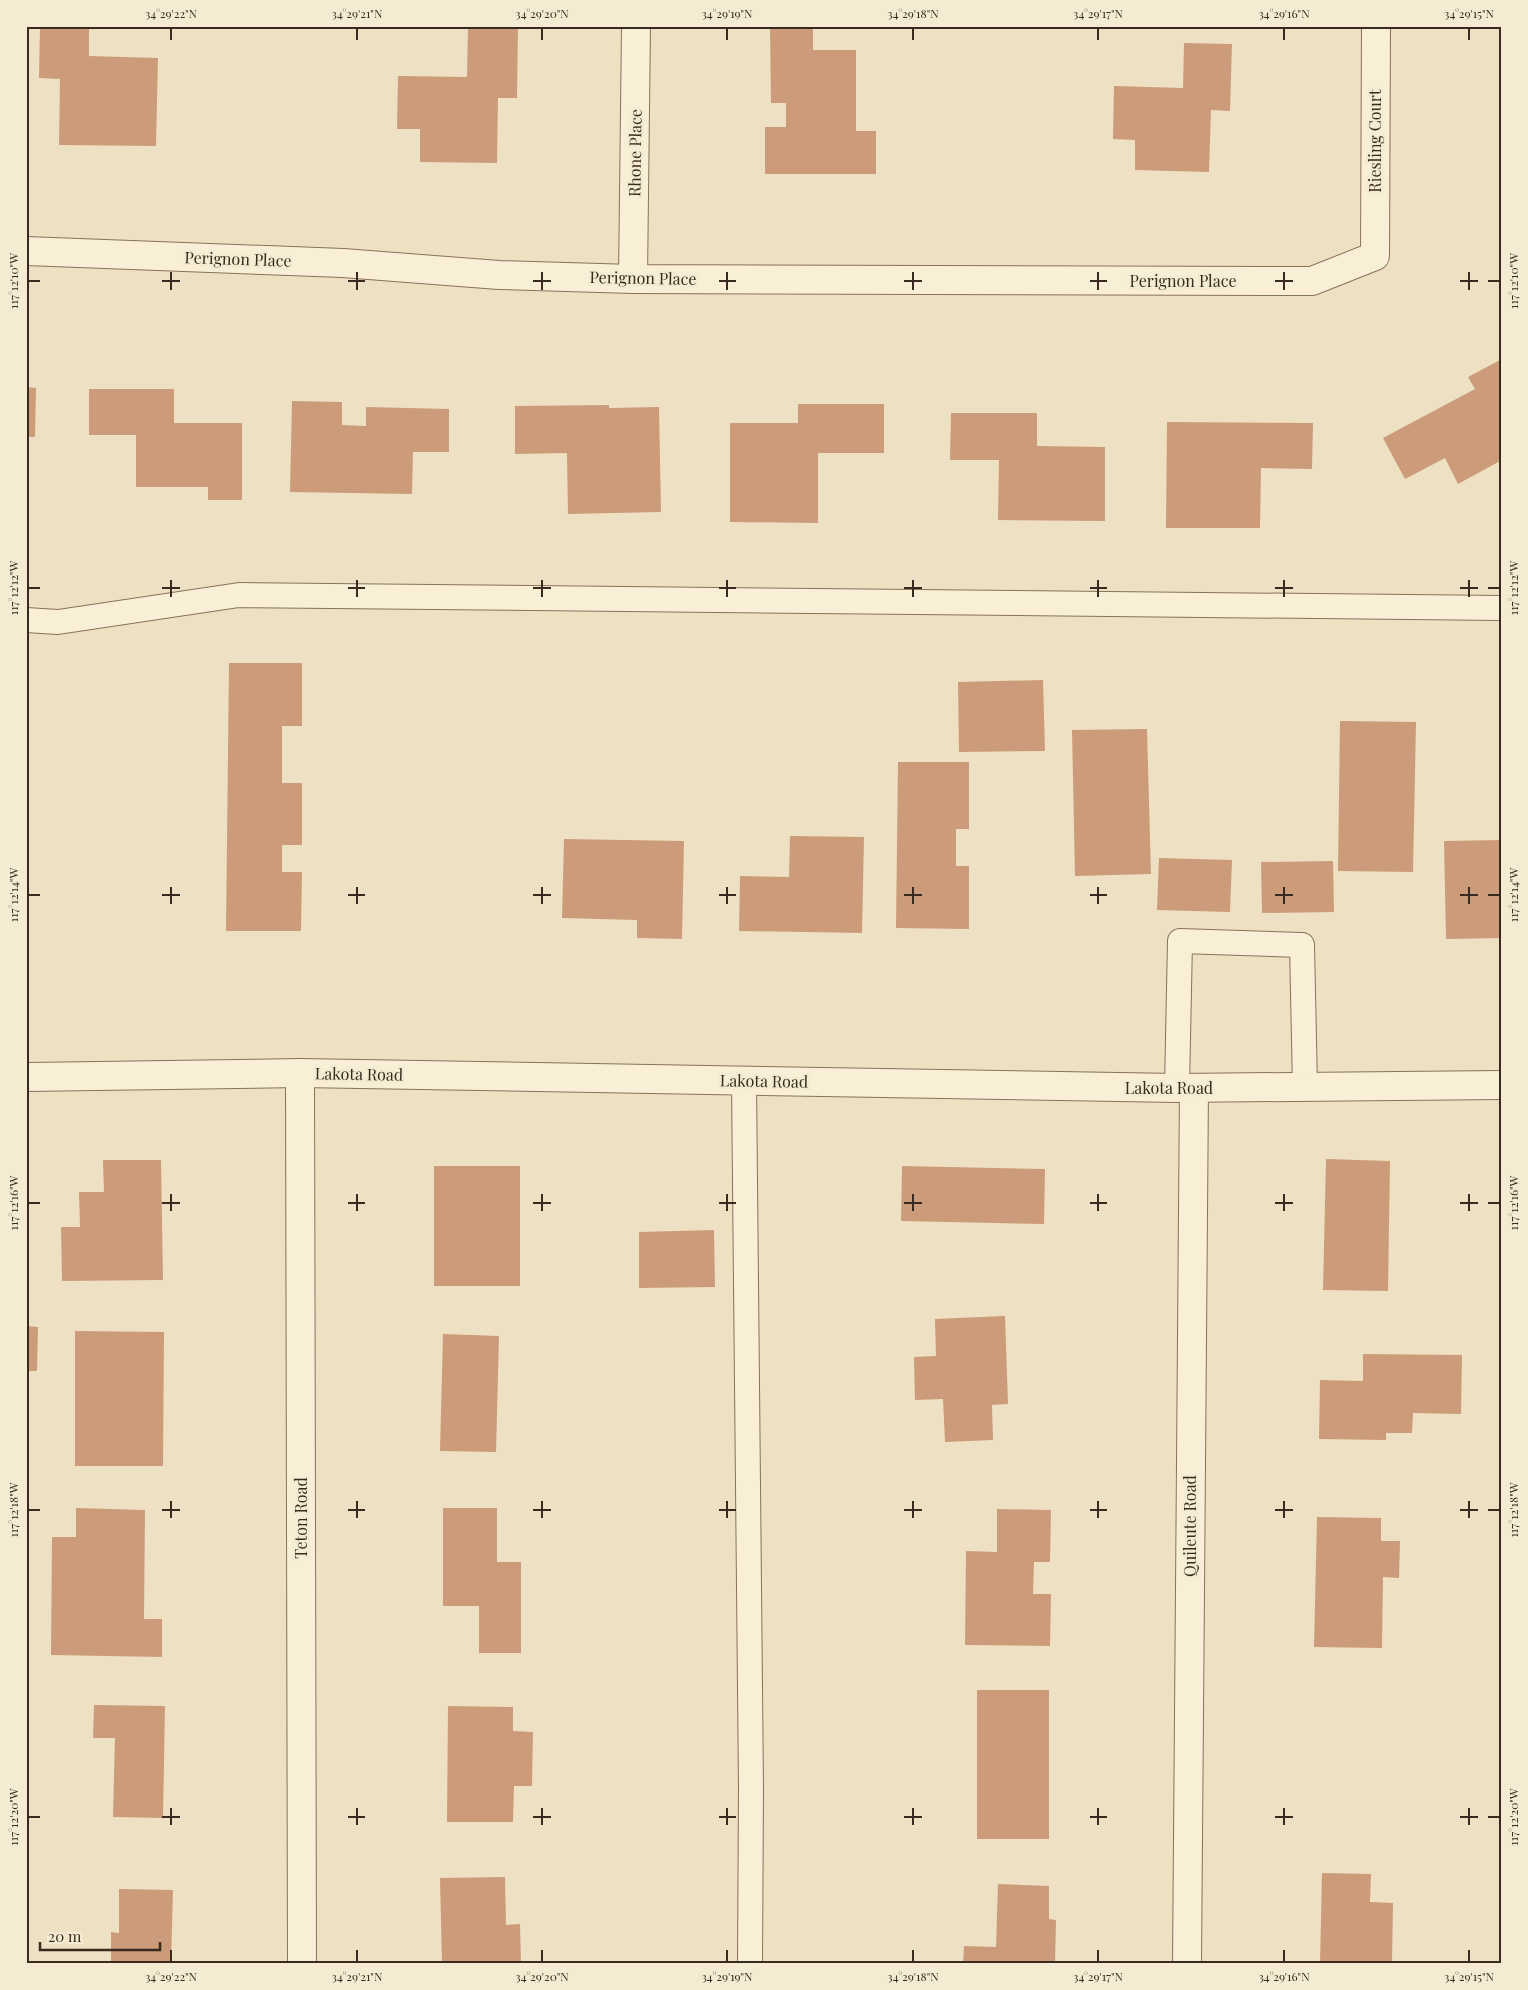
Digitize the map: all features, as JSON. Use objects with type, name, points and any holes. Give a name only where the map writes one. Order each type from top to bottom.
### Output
[{"type":"street","name":"Rhone Place","points":[[633,279],[636,26]]},
{"type":"street","name":"Riesling Court","points":[[1375,256],[1376,26]]},
{"type":"street","name":"Perignon Place","points":[[26,251],[343,263],[499,275],[633,279],[1312,281],[1375,256]]},
{"type":"street","name":"Lakota Road","points":[[26,1076],[300,1073],[1185,1088],[1502,1085]]},
{"type":"street","name":"Teton Road","points":[[300,1073],[302,1964]]},
{"type":"street","name":"Quileute Road","points":[[1185,1088],[1187,1964]]},
{"type":"lane","points":[[26,620],[58,622],[239,595],[1502,608]]},
{"type":"lane","points":[[1185,1088],[1180,941],[1302,945],[1305,1087]]},
{"type":"lane","points":[[744,1081],[751,1789],[750,1964]]},
{"type":"building","points":[[40,26],[89,26],[89,56],[158,58],[156,146],[59,145],[60,79],[39,78]]},
{"type":"building","points":[[468,26],[518,26],[517,98],[498,98],[497,163],[420,162],[420,129],[397,129],[398,76],[467,77]]},
{"type":"building","points":[[770,26],[813,26],[813,50],[856,50],[856,131],[876,131],[876,174],[765,174],[765,127],[786,127],[786,103],[771,103]]},
{"type":"building","points":[[1184,43],[1232,44],[1230,111],[1211,110],[1209,172],[1135,170],[1135,140],[1113,139],[1114,86],[1183,88]]},
{"type":"building","points":[[1502,359],[1502,460],[1458,484],[1445,458],[1405,479],[1383,438],[1475,389],[1468,377]]},
{"type":"building","points":[[26,387],[36,388],[35,437],[26,437]]},
{"type":"building","points":[[89,389],[174,389],[174,423],[242,423],[242,500],[208,500],[208,487],[136,487],[136,435],[89,435]]},
{"type":"building","points":[[292,401],[342,402],[342,425],[366,426],[366,407],[449,409],[449,452],[413,452],[412,494],[290,492]]},
{"type":"building","points":[[798,404],[884,404],[884,453],[818,453],[818,523],[730,522],[730,423],[798,423]]},
{"type":"building","points":[[609,405],[609,408],[659,407],[661,512],[568,514],[567,453],[515,454],[515,406]]},
{"type":"building","points":[[951,413],[1037,413],[1037,446],[1105,447],[1105,521],[998,520],[999,460],[950,460]]},
{"type":"building","points":[[1167,422],[1313,423],[1312,469],[1261,468],[1260,528],[1166,528]]},
{"type":"building","points":[[229,663],[302,663],[302,726],[282,726],[282,783],[302,783],[302,845],[282,845],[282,872],[302,872],[301,931],[226,931]]},
{"type":"building","points":[[1043,680],[1045,751],[959,752],[958,682]]},
{"type":"building","points":[[1340,721],[1416,722],[1413,872],[1338,871]]},
{"type":"building","points":[[1147,729],[1151,874],[1075,876],[1072,730]]},
{"type":"building","points":[[898,762],[969,762],[969,829],[956,829],[956,866],[969,866],[969,929],[896,928]]},
{"type":"building","points":[[790,836],[864,837],[862,933],[739,931],[740,876],[789,877]]},
{"type":"building","points":[[564,839],[684,841],[682,939],[637,938],[637,920],[562,918]]},
{"type":"building","points":[[1502,840],[1502,938],[1446,939],[1444,841]]},
{"type":"building","points":[[1159,858],[1232,860],[1230,912],[1157,910]]},
{"type":"building","points":[[1333,861],[1334,912],[1262,913],[1261,862]]},
{"type":"building","points":[[1326,1159],[1390,1161],[1388,1291],[1323,1290]]},
{"type":"building","points":[[103,1160],[161,1160],[163,1280],[62,1281],[61,1227],[80,1227],[79,1192],[104,1192]]},
{"type":"building","points":[[434,1166],[520,1166],[520,1286],[434,1286]]},
{"type":"building","points":[[902,1166],[1045,1169],[1044,1224],[901,1221]]},
{"type":"building","points":[[714,1230],[715,1287],[639,1288],[639,1232]]},
{"type":"building","points":[[1005,1316],[1008,1404],[992,1405],[993,1440],[945,1442],[943,1399],[915,1400],[914,1357],[936,1356],[935,1319]]},
{"type":"building","points":[[26,1326],[38,1327],[37,1371],[26,1371]]},
{"type":"building","points":[[75,1331],[164,1332],[163,1466],[75,1466]]},
{"type":"building","points":[[443,1334],[499,1336],[496,1452],[440,1451]]},
{"type":"building","points":[[1363,1354],[1462,1355],[1461,1414],[1413,1413],[1412,1433],[1386,1433],[1386,1440],[1319,1439],[1320,1380],[1363,1381]]},
{"type":"building","points":[[76,1508],[145,1510],[144,1619],[162,1619],[162,1657],[51,1655],[52,1537],[76,1537]]},
{"type":"building","points":[[443,1508],[497,1508],[497,1562],[521,1562],[521,1653],[479,1653],[479,1606],[443,1606]]},
{"type":"building","points":[[997,1509],[1051,1510],[1050,1562],[1034,1562],[1033,1594],[1051,1594],[1050,1646],[965,1645],[966,1551],[997,1552]]},
{"type":"building","points":[[1317,1517],[1381,1518],[1381,1541],[1400,1541],[1399,1578],[1383,1577],[1382,1648],[1314,1647]]},
{"type":"building","points":[[977,1690],[1049,1690],[1049,1839],[977,1839]]},
{"type":"building","points":[[94,1705],[165,1706],[163,1818],[113,1817],[115,1738],[93,1738]]},
{"type":"building","points":[[448,1706],[513,1707],[513,1731],[533,1732],[532,1786],[514,1786],[513,1822],[447,1822]]},
{"type":"building","points":[[1322,1873],[1371,1874],[1370,1902],[1393,1903],[1392,1962],[1320,1964]]},
{"type":"building","points":[[505,1877],[506,1925],[520,1924],[521,1964],[442,1964],[440,1878]]},
{"type":"building","points":[[998,1884],[1049,1886],[1049,1919],[1056,1920],[1055,1964],[963,1964],[964,1946],[996,1947]]},
{"type":"building","points":[[119,1889],[173,1890],[171,1964],[111,1964],[111,1932],[119,1933]]}]
